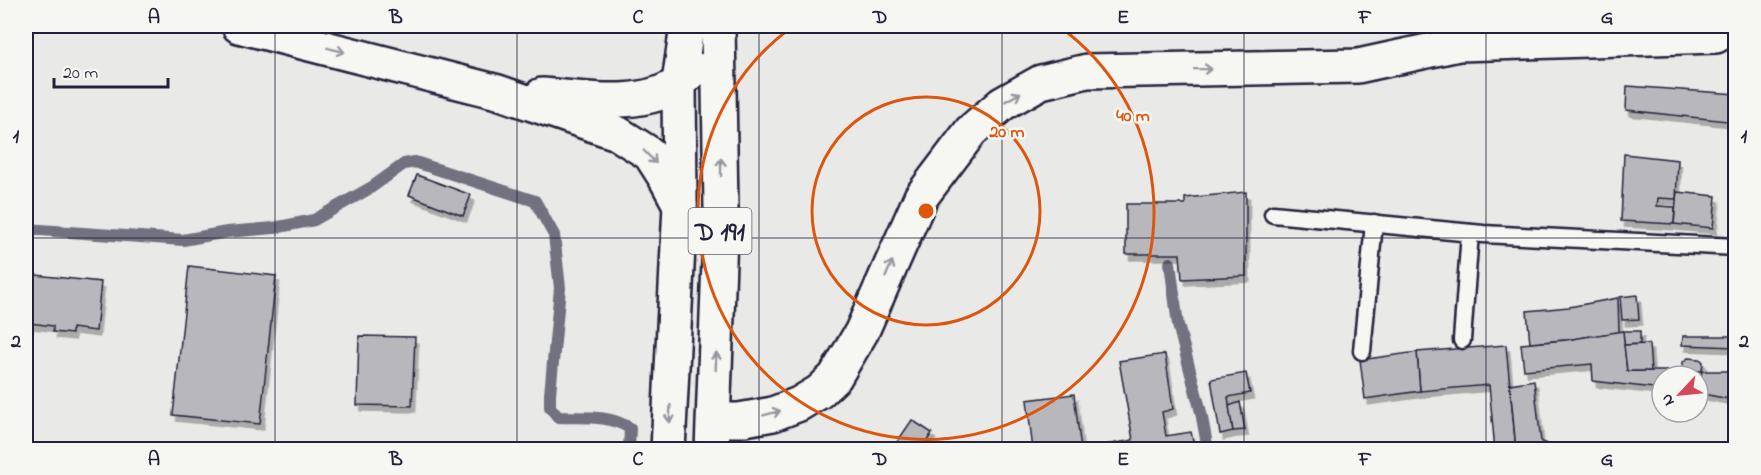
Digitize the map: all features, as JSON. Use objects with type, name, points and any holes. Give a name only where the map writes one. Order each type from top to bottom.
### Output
[{"type":"main road","points":[[239,26],[498,92],[617,133],[650,154],[680,205]]},
{"type":"main road","name":"D 191","points":[[668,450],[680,205],[679,83],[687,26]]},
{"type":"main road","points":[[1579,26],[1726,37]]},
{"type":"main road","points":[[498,92],[617,101],[650,96],[679,83],[719,34]]},
{"type":"main road","name":"D 191","points":[[713,435],[721,208],[719,34]]},
{"type":"main road","points":[[678,251],[696,296],[693,398],[713,435],[740,420],[773,414],[799,404],[819,392],[835,377],[862,332],[921,197],[971,131],[1002,104],[1041,82],[1087,71],[1359,66],[1459,44],[1726,37]]},
{"type":"lane","points":[[1273,214],[1470,233],[1736,247]]},
{"type":"lane","points":[[1362,351],[1374,223]]},
{"type":"lane","points":[[1462,340],[1470,233]]},
{"type":"building","points":[[1627,86],[1736,94],[1736,122],[1626,110]]},
{"type":"building","points":[[1624,154],[1678,160],[1676,199],[1658,198],[1657,206],[1675,207],[1674,224],[1621,221]]},
{"type":"building","points":[[417,175],[471,195],[463,216],[409,195]]},
{"type":"building","points":[[1246,192],[1246,276],[1182,279],[1180,254],[1126,254],[1126,204],[1185,204],[1185,198]]},
{"type":"building","points":[[1677,192],[1716,196],[1713,228],[1674,224]]},
{"type":"building","points":[[189,266],[276,276],[260,424],[173,415]]},
{"type":"building","points":[[26,274],[101,282],[96,331],[72,328],[72,334],[53,332],[53,326],[30,323],[29,329],[26,329]]},
{"type":"building","points":[[1637,295],[1639,319],[1622,320],[1620,297]]},
{"type":"building","points":[[1618,298],[1619,332],[1530,343],[1527,311],[1569,307]]},
{"type":"building","points":[[1623,331],[1640,331],[1640,344],[1624,345]]},
{"type":"building","points":[[1623,331],[1627,371],[1650,371],[1650,388],[1593,381],[1592,364],[1524,370],[1521,344]]},
{"type":"building","points":[[359,336],[415,337],[412,406],[357,405]]},
{"type":"building","points":[[1683,336],[1736,336],[1736,347],[1682,345]]},
{"type":"building","points":[[1649,344],[1650,371],[1627,371],[1624,345]]},
{"type":"building","points":[[1506,345],[1516,450],[1495,450],[1489,385],[1420,391],[1417,352]]},
{"type":"building","points":[[1417,352],[1420,391],[1365,399],[1360,360]]},
{"type":"building","points":[[1165,354],[1173,409],[1162,412],[1166,436],[1191,432],[1195,450],[1111,450],[1110,444],[1133,440],[1119,361]]},
{"type":"building","points":[[1688,358],[1700,359],[1703,362],[1703,364],[1683,364]]},
{"type":"building","points":[[1710,371],[1736,371],[1736,383],[1732,383],[1729,399],[1710,395]]},
{"type":"building","points":[[1246,373],[1250,393],[1228,397],[1233,431],[1220,434],[1211,379]]},
{"type":"building","points":[[1534,380],[1541,442],[1567,450],[1516,450],[1510,384]]},
{"type":"building","points":[[1074,394],[1081,450],[1033,450],[1027,400]]},
{"type":"building","points":[[1240,402],[1245,430],[1233,431],[1229,406]]},
{"type":"building","points":[[912,420],[932,433],[921,450],[895,450],[893,448]]},
{"type":"building","points":[[1110,444],[1111,450],[1092,450],[1092,447]]},
{"type":"waterway","points":[[26,229],[183,240],[227,232],[274,228],[314,220],[372,187],[404,164],[415,162],[535,201],[554,235],[560,288],[550,407],[558,417],[604,419],[630,428],[629,450]]},
{"type":"waterway","points":[[1170,263],[1178,325],[1201,412],[1208,450]]}]
